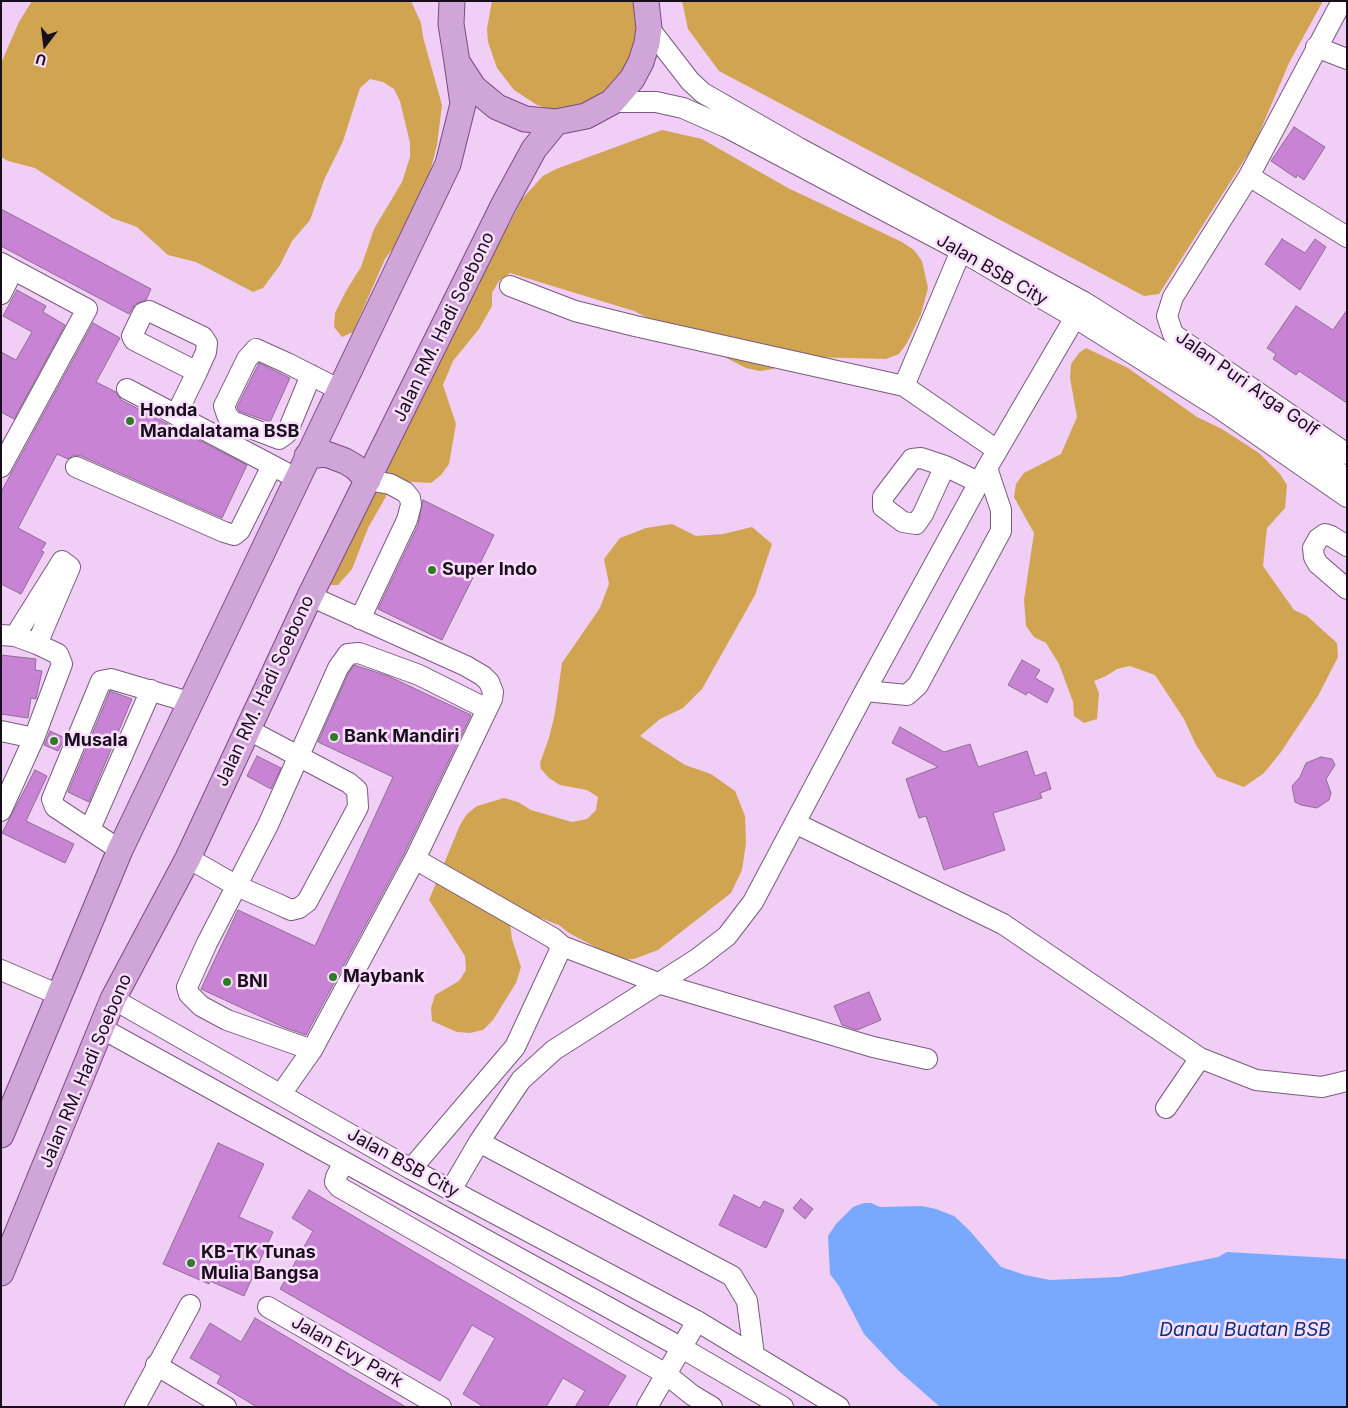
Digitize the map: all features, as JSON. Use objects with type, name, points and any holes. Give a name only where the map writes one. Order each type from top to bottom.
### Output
[{"type":"main road","points":[[457,62],[474,88],[497,107],[525,119],[556,122],[586,116],[612,102],[632,79],[641,62],[649,28],[646,1]]},
{"type":"main road","points":[[1,1135],[120,850],[296,478],[448,164],[463,104],[452,12]]},
{"type":"main road","name":"Jalan RM. Hadi Soebono","points":[[1,1273],[113,999],[188,858],[310,596],[519,176],[534,149],[556,122]]},
{"type":"main road","points":[[307,456],[326,454],[333,456],[355,467],[368,480]]},
{"type":"street","points":[[439,1],[452,12]]},
{"type":"street","name":"Jalan Puri Arga Golf","points":[[1342,1],[1249,176],[1173,297],[1168,310],[1169,327],[1173,334],[1347,454]]},
{"type":"street","name":"Jalan BSB City","points":[[649,28],[690,81],[703,93],[964,244],[1229,393],[1347,478]]},
{"type":"street","points":[[1316,47],[1347,59]]},
{"type":"street","name":"Jalan BSB City","points":[[612,102],[656,102],[683,108],[726,126],[964,244]]},
{"type":"street","points":[[1249,176],[1347,237]]},
{"type":"street","points":[[904,386],[964,244]]},
{"type":"street","points":[[1,294],[7,266],[87,309],[2,466]]},
{"type":"street","points":[[510,286],[575,311],[626,324],[904,386],[997,450]]},
{"type":"street","points":[[451,1190],[479,1142],[521,1080],[554,1050],[661,984],[727,936],[753,902],[865,691],[997,450],[1079,309]]},
{"type":"street","name":"Jalan BSB City","points":[[1079,309],[1347,497]]},
{"type":"street","points":[[311,376],[287,433],[279,439],[232,421],[227,415],[224,406],[246,359],[256,350],[311,376],[340,390]]},
{"type":"street","points":[[176,415],[197,372]]},
{"type":"street","points":[[127,389],[296,478]]},
{"type":"street","points":[[76,468],[234,535],[240,530],[272,466]]},
{"type":"street","points":[[865,691],[907,696],[918,685],[1001,532],[1001,510],[983,476],[945,466]]},
{"type":"street","points":[[360,619],[407,520],[412,505],[410,498],[405,492],[390,484],[368,480]]},
{"type":"street","points":[[1347,546],[1325,534],[1318,539],[1313,548],[1314,557],[1318,564],[1347,590]]},
{"type":"street","points":[[1,811],[34,738],[62,664],[58,654],[37,644],[8,636],[62,561],[70,567],[37,644]]},
{"type":"street","points":[[281,1094],[312,1050],[415,859],[488,709],[493,692],[489,682],[483,676],[310,596]]},
{"type":"street","points":[[312,1050],[227,1020],[201,1006],[189,994],[189,980],[300,756],[338,668],[348,654],[359,653],[419,675],[488,709]]},
{"type":"street","points":[[120,850],[55,807],[52,799],[100,681],[111,679],[189,702]]},
{"type":"street","points":[[90,830],[150,690]]},
{"type":"street","points":[[188,858],[237,886],[291,910],[299,908],[307,902],[358,807],[357,790],[350,783],[247,729]]},
{"type":"street","points":[[1,730],[34,738]]},
{"type":"street","points":[[795,823],[1003,924],[1200,1058],[1256,1080],[1322,1087],[1347,1081]]},
{"type":"street","points":[[415,859],[553,938],[562,946],[661,984],[873,1047],[927,1059]]},
{"type":"street","points":[[411,1169],[515,1047],[562,946]]},
{"type":"street","points":[[1,970],[59,995]]},
{"type":"street","name":"Jalan BSB City","points":[[113,999],[411,1169],[697,1321],[839,1407]]},
{"type":"street","name":"Jalan BSB City","points":[[101,1028],[682,1348],[783,1407]]},
{"type":"street","points":[[1166,1108],[1200,1058]]},
{"type":"street","points":[[302,1139],[315,1114]]},
{"type":"street","points":[[479,1142],[732,1276],[747,1301],[754,1355]]},
{"type":"street","points":[[344,1162],[336,1177],[339,1187],[666,1374],[692,1395],[712,1407]]},
{"type":"street","points":[[409,1227],[421,1204]]},
{"type":"street","points":[[539,1300],[551,1276]]},
{"type":"street","points":[[134,1407],[190,1305]]},
{"type":"street","name":"Jalan Evy Park","points":[[268,1307],[429,1404]]},
{"type":"street","points":[[647,1407],[697,1321]]},
{"type":"street","points":[[156,1365],[226,1407]]},
{"type":"shaded area","points":[[32,1],[411,1],[421,23],[423,37],[442,105],[437,145],[430,172],[414,211],[402,236],[385,259],[353,332],[342,337],[334,327],[335,313],[361,267],[374,229],[402,182],[410,157],[410,143],[400,101],[394,89],[383,82],[370,79],[360,88],[343,141],[324,180],[310,220],[292,241],[280,265],[263,288],[253,292],[196,262],[168,255],[137,227],[112,218],[35,168],[8,161],[1,157],[1,63],[19,22]]},
{"type":"shaded area","points":[[492,1],[649,1],[644,68],[578,111],[550,109],[537,105],[514,90],[497,68],[488,42],[487,29]]},
{"type":"shaded area","points":[[682,1],[1323,1],[1289,63],[1255,143],[1159,294],[1144,296],[719,71],[688,29]]},
{"type":"shaded area","points":[[662,130],[702,139],[788,188],[902,242],[914,250],[922,261],[928,288],[921,314],[907,343],[899,354],[886,359],[809,357],[784,362],[773,369],[760,371],[746,368],[634,311],[510,273],[499,281],[492,293],[492,306],[479,329],[453,361],[443,385],[456,424],[449,464],[441,475],[431,483],[395,481],[368,528],[352,569],[338,585],[331,585],[328,578],[494,245],[510,223],[522,199],[543,176],[556,169]]},
{"type":"shaded area","points":[[1086,348],[1128,368],[1197,417],[1222,429],[1259,453],[1280,474],[1287,485],[1285,508],[1267,528],[1263,566],[1294,610],[1307,616],[1337,643],[1338,657],[1318,696],[1281,752],[1264,773],[1244,787],[1217,777],[1196,745],[1184,719],[1155,675],[1130,666],[1117,669],[1094,681],[1099,693],[1097,719],[1084,723],[1074,716],[1073,702],[1059,664],[1046,643],[1034,637],[1026,626],[1024,600],[1034,533],[1014,497],[1016,484],[1024,473],[1061,454],[1077,417],[1070,378],[1071,364],[1079,353]]},
{"type":"shaded area","points":[[672,524],[696,536],[723,534],[752,527],[772,544],[755,595],[702,689],[683,708],[660,719],[640,736],[685,765],[711,774],[735,791],[745,816],[746,843],[742,870],[731,893],[658,950],[634,959],[620,960],[569,933],[559,925],[535,916],[521,916],[510,924],[512,939],[521,967],[516,983],[493,1020],[483,1030],[470,1033],[457,1032],[432,1021],[431,1008],[435,995],[459,981],[466,970],[465,956],[429,900],[460,825],[467,814],[477,806],[504,798],[518,802],[531,810],[572,822],[587,819],[596,810],[598,797],[587,790],[560,785],[549,778],[541,769],[540,763],[555,713],[562,663],[600,608],[609,584],[604,559],[620,538],[646,528]]},
{"type":"water","name":"Danau Buatan BSB","points":[[864,1203],[871,1203],[880,1207],[922,1206],[954,1216],[969,1230],[1001,1267],[1025,1275],[1050,1280],[1119,1277],[1218,1257],[1227,1252],[1347,1259],[1347,1407],[940,1407],[898,1370],[864,1334],[839,1286],[830,1274],[828,1236],[836,1224],[853,1207]]},
{"type":"building","points":[[1294,127],[1325,147],[1304,180],[1297,175],[1296,178],[1271,161]]},
{"type":"building","points":[[1,209],[151,289],[146,300],[135,304],[129,314],[1,246]]},
{"type":"building","points":[[1282,239],[1305,253],[1315,239],[1326,247],[1300,290],[1265,264]]},
{"type":"building","points":[[17,290],[46,306],[43,312],[65,325],[14,419],[1,412],[1,352],[16,360],[32,332],[3,316]]},
{"type":"building","points":[[1296,306],[1333,330],[1347,310],[1347,403],[1299,371],[1296,375],[1273,359],[1276,354],[1267,348]]},
{"type":"building","points":[[93,323],[120,338],[96,382],[116,392],[121,400],[247,465],[222,518],[81,456],[74,455],[68,459],[57,454],[18,528],[46,543],[41,551],[44,552],[21,594],[1,584],[1,492]]},
{"type":"building","points":[[259,363],[290,378],[270,422],[239,411],[237,407]]},
{"type":"building","name":"Super Indo","points":[[423,500],[494,535],[442,640],[378,609],[418,525]]},
{"type":"building","points":[[1,655],[36,659],[35,670],[42,671],[36,699],[31,698],[28,718],[1,714]]},
{"type":"building","points":[[1022,660],[1040,670],[1035,678],[1054,689],[1047,703],[1028,692],[1026,695],[1008,685]]},
{"type":"building","points":[[354,665],[388,676],[471,715],[404,854],[306,1035],[283,1027],[201,989],[238,910],[315,946],[393,777],[318,742],[348,674]]},
{"type":"building","points":[[110,691],[132,699],[89,802],[68,792]]},
{"type":"building","points":[[900,727],[944,752],[970,744],[978,767],[1027,751],[1035,776],[1046,772],[1051,789],[1040,793],[1042,798],[993,813],[1005,850],[944,870],[926,816],[919,818],[906,779],[938,767],[892,743]]},
{"type":"building","name":"Musala","points":[[50,731],[65,738],[58,751],[44,745]]},
{"type":"building","points":[[257,756],[281,768],[271,789],[247,776]]},
{"type":"building","points":[[1321,757],[1332,759],[1335,765],[1326,779],[1331,793],[1329,800],[1317,808],[1301,805],[1295,802],[1292,786],[1300,777],[1306,763]]},
{"type":"building","points":[[35,770],[47,776],[26,821],[74,844],[65,863],[2,833]]},
{"type":"building","points":[[869,992],[881,1020],[857,1030],[842,1025],[834,1006]]},
{"type":"building","points":[[218,1143],[264,1164],[239,1217],[273,1232],[244,1296],[210,1281],[209,1284],[163,1264]]},
{"type":"building","points":[[309,1190],[626,1376],[607,1407],[575,1407],[585,1391],[563,1378],[546,1407],[484,1407],[463,1394],[495,1338],[472,1325],[440,1381],[280,1289],[313,1231],[292,1218]]},
{"type":"building","points":[[734,1195],[760,1208],[764,1201],[784,1210],[766,1248],[719,1225]]},
{"type":"building","points":[[801,1199],[813,1209],[805,1219],[793,1208]]},
{"type":"building","points":[[255,1318],[406,1407],[257,1407],[217,1383],[221,1376],[190,1358],[210,1323],[241,1342]]},
{"type":"place","name":"Honda Mandalatama BSB","points":[[130,421]]},
{"type":"place","name":"Super Indo","points":[[432,570]]},
{"type":"place","name":"Bank Mandiri","points":[[334,737]]},
{"type":"place","name":"Musala","points":[[54,741]]},
{"type":"place","name":"Maybank","points":[[333,977]]},
{"type":"place","name":"BNI","points":[[227,982]]},
{"type":"place","name":"KB-TK Tunas Mulia Bangsa","points":[[191,1263]]}]
